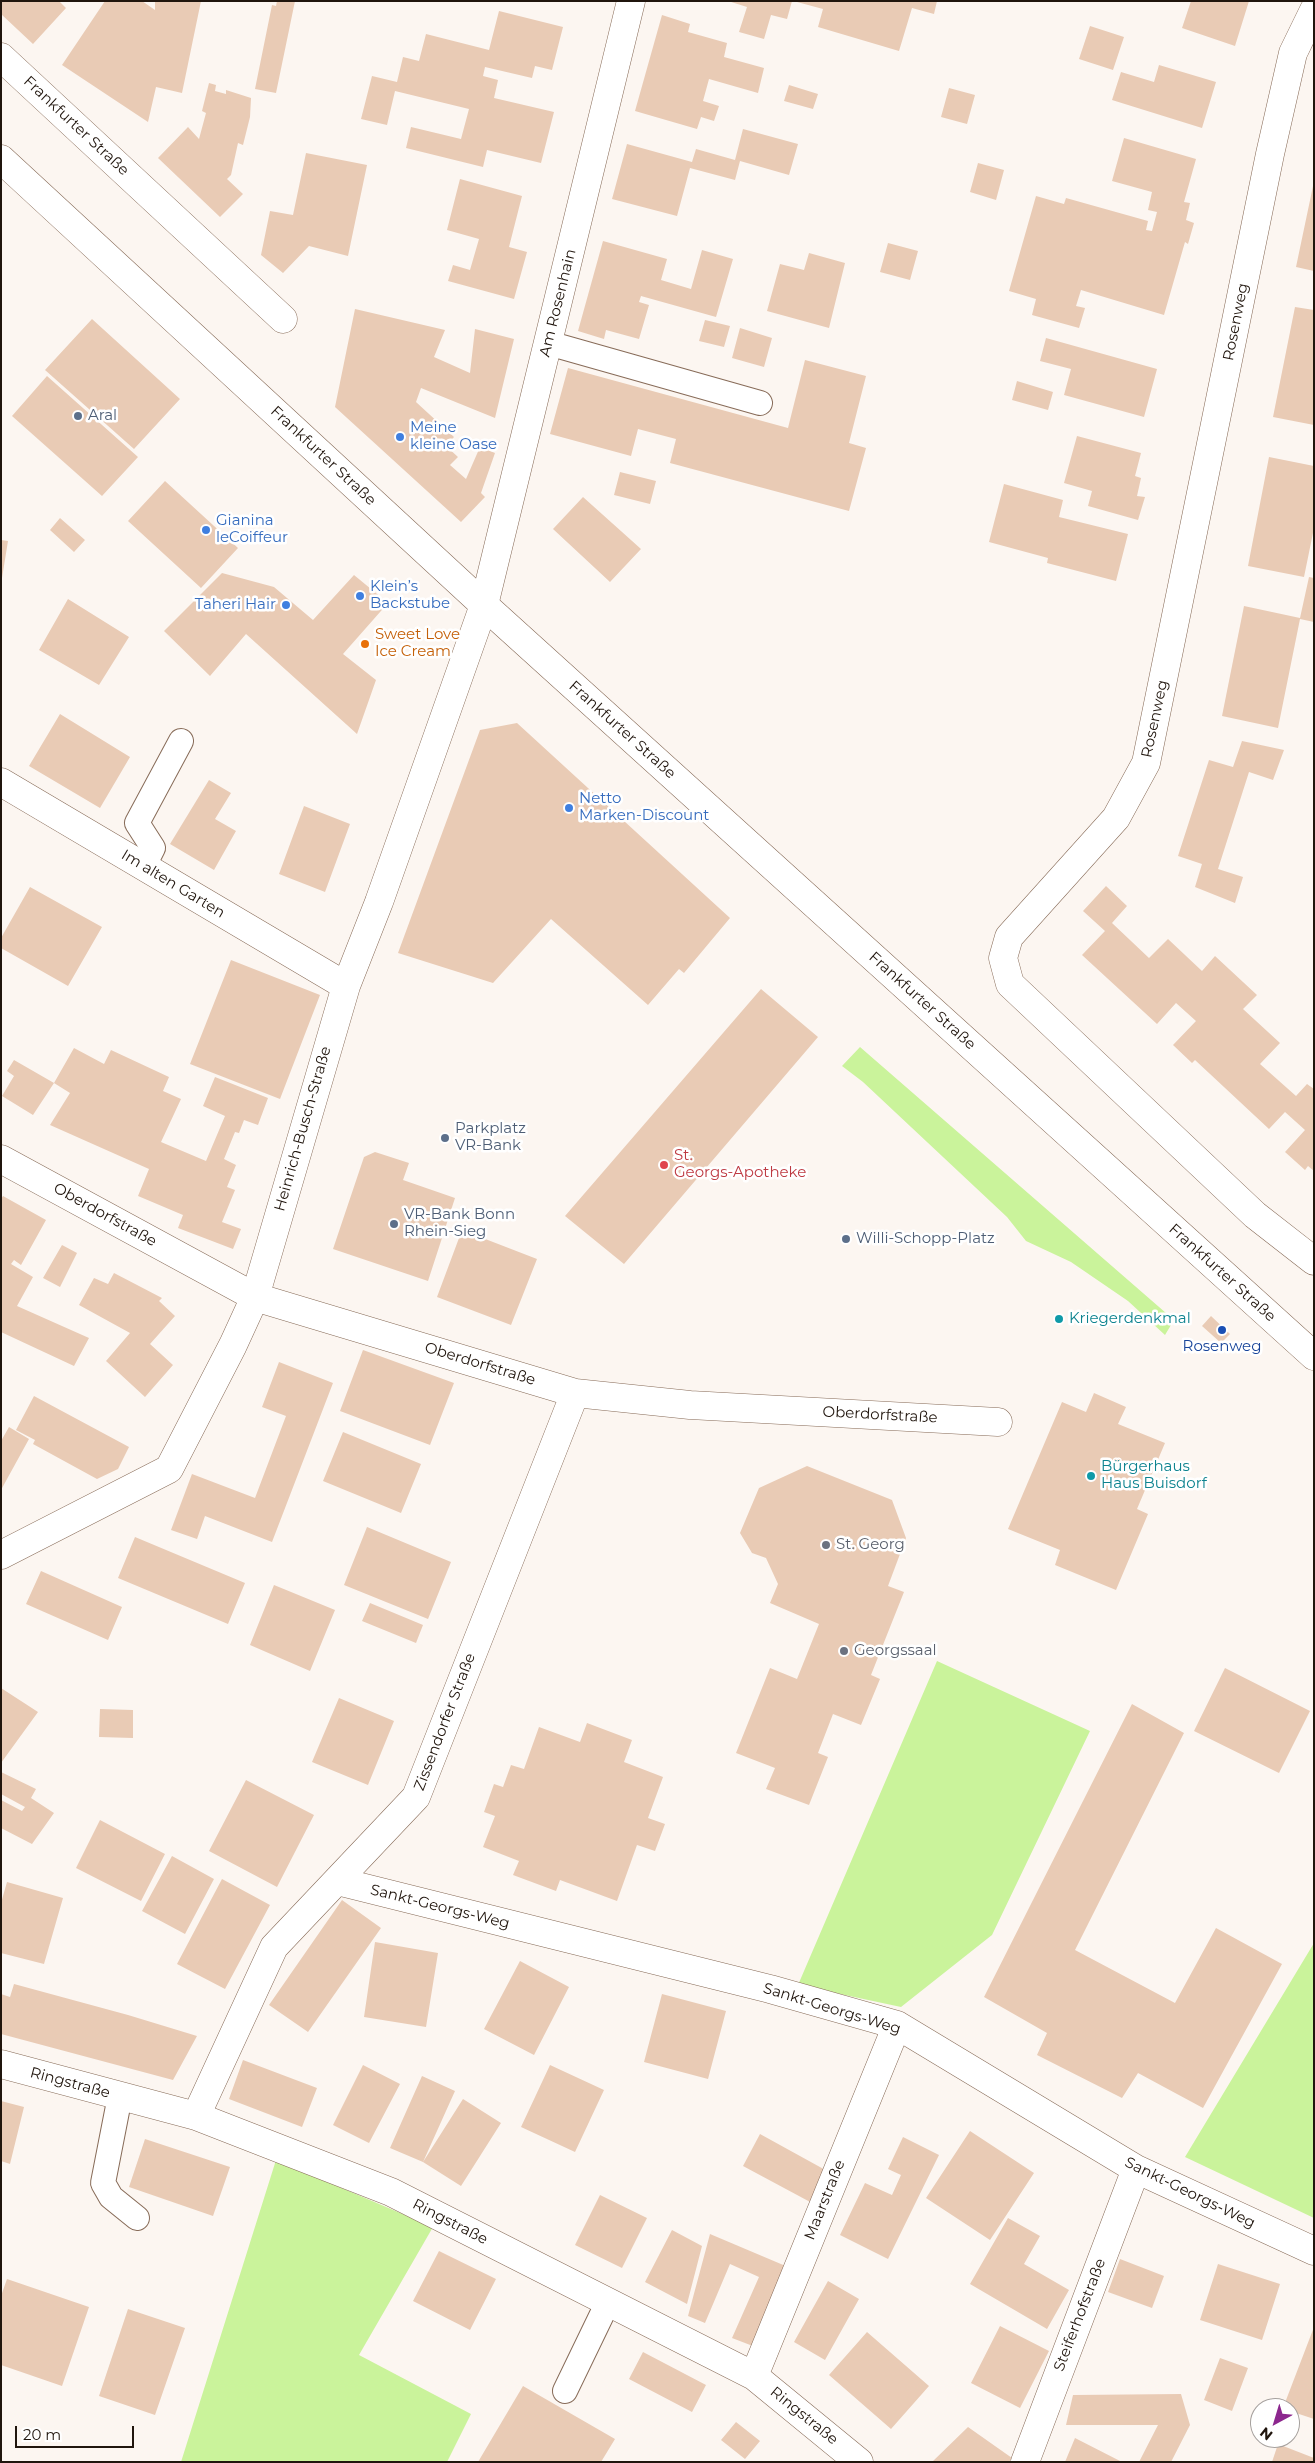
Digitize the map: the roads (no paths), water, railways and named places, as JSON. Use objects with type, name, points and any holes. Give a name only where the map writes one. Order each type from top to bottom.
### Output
[{"type":"street","name":"Am Rosenhain","points":[[484,605],[631,1]]},
{"type":"street","name":"Rosenweg","points":[[1314,10],[1293,53],[1270,154],[1146,763],[1116,818],[1009,937],[1003,958],[1010,984],[1255,1215],[1314,1261]]},
{"type":"street","name":"Frankfurter Straße","points":[[1,57],[283,319]]},
{"type":"street","name":"Frankfurter Straße","points":[[1,158],[484,605],[1314,1356]]},
{"type":"street","name":"Heinrich-Busch-Straße","points":[[1,1554],[169,1469],[233,1345],[255,1297],[346,986],[379,902],[484,605]]},
{"type":"street","name":"Im alten Garten","points":[[1,782],[346,986]]},
{"type":"street","name":"Oberdorfstraße","points":[[1,1159],[255,1297],[575,1393],[690,1405],[998,1422]]},
{"type":"street","name":"Zissendorfer Straße","points":[[196,2116],[274,1947],[416,1797],[575,1393]]},
{"type":"street","name":"Sankt-Georgs-Weg","points":[[337,1881],[770,1989],[897,2025],[1136,2169],[1314,2251]]},
{"type":"street","name":"Maarstraße","points":[[754,2376],[897,2025]]},
{"type":"street","name":"Ringstraße","points":[[1,2064],[196,2116],[391,2192],[754,2376],[859,2462]]},
{"type":"street","name":"Steiferhofstraße","points":[[1025,2462],[1136,2169]]},
{"type":"lane","points":[[548,343],[760,403]]},
{"type":"lane","points":[[144,866],[153,848],[138,823],[181,741]]},
{"type":"lane","points":[[120,2096],[103,2183],[111,2197],[137,2218]]},
{"type":"lane","points":[[565,2391],[608,2302]]},
{"type":"place","name":"Aral","points":[[78,416]]},
{"type":"place","name":"Meine kleine Oase","points":[[400,437]]},
{"type":"place","name":"Gianina leCoiffeur","points":[[206,530]]},
{"type":"place","name":"Klein’s Backstube","points":[[360,596]]},
{"type":"place","name":"Taheri Hair","points":[[286,605]]},
{"type":"place","name":"Sweet Love Ice Cream","points":[[365,644]]},
{"type":"place","name":"Netto Marken-Discount","points":[[569,808]]},
{"type":"place","name":"Parkplatz VR-Bank","points":[[445,1138]]},
{"type":"place","name":"St. Georgs-Apotheke","points":[[664,1165]]},
{"type":"place","name":"VR-Bank Bonn Rhein-Sieg","points":[[394,1224]]},
{"type":"place","name":"Willi-Schopp-Platz","points":[[846,1239]]},
{"type":"place","name":"Kriegerdenkmal","points":[[1059,1319]]},
{"type":"place","name":"Rosenweg","points":[[1222,1330]]},
{"type":"place","name":"Bürgerhaus Haus Buisdorf","points":[[1091,1476]]},
{"type":"place","name":"St. Georg","points":[[826,1545]]},
{"type":"place","name":"Georgssaal","points":[[844,1651]]}]
